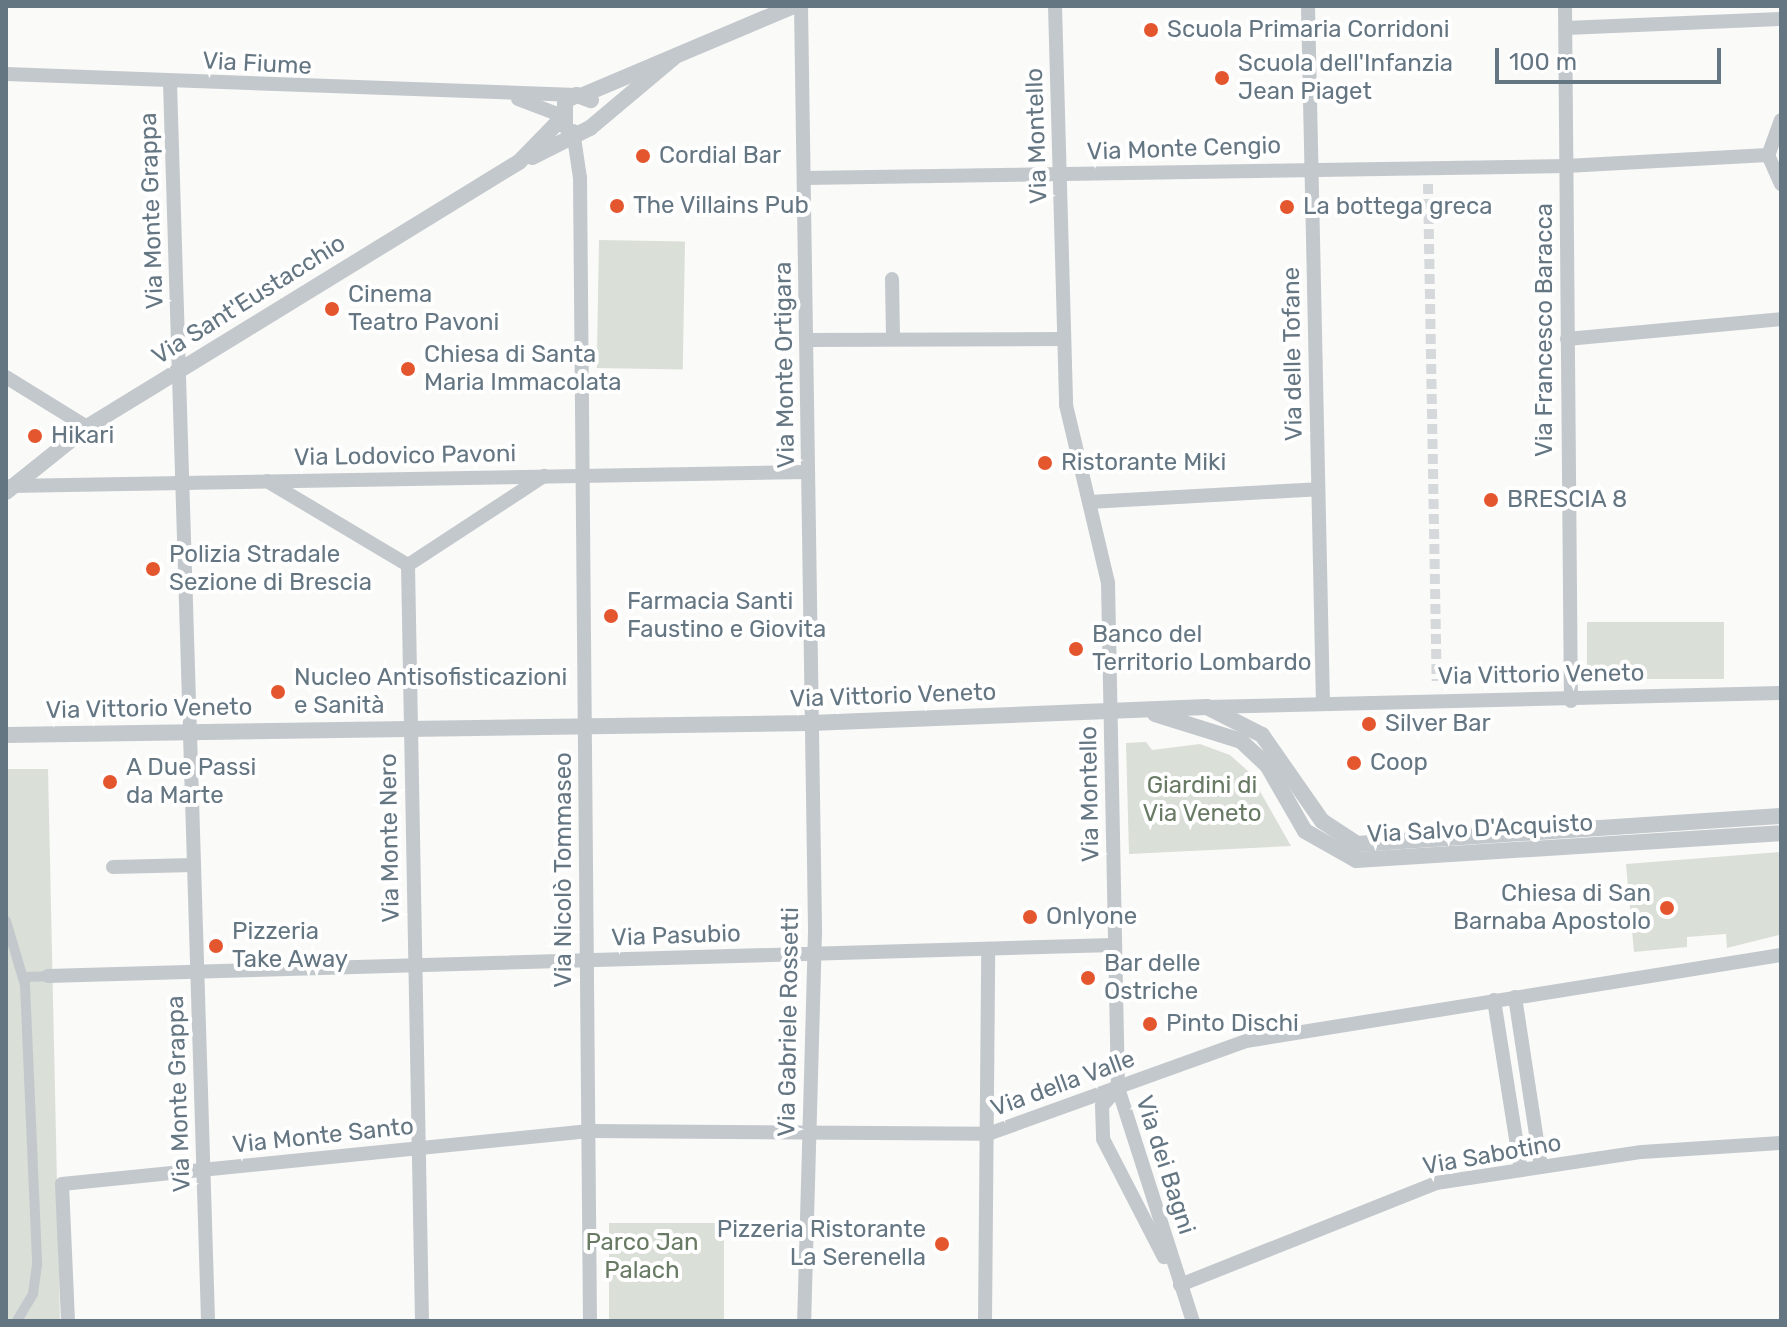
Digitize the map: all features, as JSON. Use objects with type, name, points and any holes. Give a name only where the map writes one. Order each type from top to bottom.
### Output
[{"type":"street","name":"Via Sant'Eustacchio","points":[[580,95],[794,6]]},
{"type":"street","name":"Via Monte Ortigara","points":[[801,6],[811,723]]},
{"type":"street","name":"Via Montello","points":[[1055,6],[1063,339],[1069,432],[1108,583],[1118,1088]]},
{"type":"street","name":"Via delle Tofane","points":[[1308,6],[1323,702]]},
{"type":"street","name":"Via Francesco Baracca","points":[[1565,6],[1571,701]]},
{"type":"street","points":[[1566,28],[1781,19]]},
{"type":"street","name":"Via Sant'Eustacchio","points":[[8,488],[87,427],[519,162],[674,57]]},
{"type":"street","name":"Via Fiume","points":[[6,74],[506,96],[580,95]]},
{"type":"street","name":"Via Monte Grappa","points":[[170,83],[208,1321]]},
{"type":"street","points":[[576,122],[580,95]]},
{"type":"street","points":[[576,122],[580,95]]},
{"type":"street","name":"Via Fiume","points":[[506,96],[576,122]]},
{"type":"street","points":[[1781,120],[1768,155],[1781,184]]},
{"type":"street","name":"Via Nicolò Tommaseo","points":[[576,122],[580,178],[590,1321]]},
{"type":"street","name":"Via Monte Cengio","points":[[804,178],[1061,175],[1312,167],[1566,166],[1768,155]]},
{"type":"street","points":[[892,279],[893,339]]},
{"type":"street","points":[[1567,339],[1781,319]]},
{"type":"street","points":[[807,340],[1063,339]]},
{"type":"street","points":[[6,377],[87,427]]},
{"type":"street","name":"Via Lodovico Pavoni","points":[[8,488],[267,480],[808,472]]},
{"type":"street","name":"Via Lodovico Pavoni","points":[[267,480],[408,565],[544,476]]},
{"type":"street","points":[[1089,502],[1318,489]]},
{"type":"street","name":"Via Monte Nero","points":[[408,565],[422,1321]]},
{"type":"street","name":"Via Vittorio Veneto","points":[[6,735],[811,723],[1323,702],[1571,701],[1781,693]]},
{"type":"street","name":"Via Salvo D'Acquisto","points":[[1207,707],[1262,735],[1322,821],[1357,844],[1781,816]]},
{"type":"street","name":"Via Salvo D'Acquisto","points":[[1146,711],[1241,741],[1267,765],[1305,831],[1356,860],[1781,833]]},
{"type":"street","name":"Via Gabriele Rossetti","points":[[804,1321],[815,953],[811,723]]},
{"type":"street","points":[[113,867],[194,865]]},
{"type":"street","points":[[6,921],[24,977],[37,1265],[33,1294],[17,1321]]},
{"type":"street","name":"Via Pasubio","points":[[48,976],[1114,945]]},
{"type":"street","points":[[985,1321],[988,949]]},
{"type":"street","name":"Via della Valle","points":[[589,1131],[988,1134],[1246,1041],[1781,955]]},
{"type":"street","points":[[24,977],[48,976]]},
{"type":"street","points":[[1515,997],[1541,1167]]},
{"type":"street","points":[[1494,1000],[1521,1170]]},
{"type":"street","name":"Via dei Bagni","points":[[1118,1088],[1102,1106],[1103,1139],[1180,1285]]},
{"type":"street","name":"Via dei Bagni","points":[[1118,1088],[1193,1321]]},
{"type":"street","name":"Via Monte Santo","points":[[68,1321],[62,1184],[589,1131]]},
{"type":"street","name":"Via Sabotino","points":[[1180,1285],[1436,1183],[1541,1167],[1781,1143]]},
{"type":"green space","points":[[599,240],[685,242],[683,369],[597,368]]},
{"type":"green space","points":[[1587,622],[1724,622],[1724,679],[1587,679]]},
{"type":"green space","name":"Giardini di Via Veneto","points":[[1146,742],[1152,750],[1200,744],[1230,755],[1249,772],[1291,846],[1129,854],[1126,743]]},
{"type":"green space","points":[[6,769],[48,769],[60,1321],[6,1321]]},
{"type":"green space","points":[[1781,852],[1779,935],[1727,948],[1726,934],[1687,937],[1687,947],[1634,952],[1626,864]]},
{"type":"green space","name":"Parco Jan Palach","points":[[609,1223],[724,1223],[724,1321],[609,1321]]},
{"type":"tunnel","points":[[1428,184],[1437,681]]},
{"type":"place","name":"Scuola Primaria Corridoni","points":[[1151,30]]},
{"type":"place","name":"Scuola dell'Infanzia Jean Piaget","points":[[1222,78]]},
{"type":"place","name":"Cordial Bar","points":[[643,156]]},
{"type":"place","name":"The Villains Pub","points":[[617,206]]},
{"type":"place","name":"La bottega greca","points":[[1287,207]]},
{"type":"place","name":"Cinema Teatro Pavoni","points":[[332,309]]},
{"type":"place","name":"Chiesa di Santa Maria Immacolata","points":[[408,369]]},
{"type":"place","name":"Hikari","points":[[35,436]]},
{"type":"place","name":"Ristorante Miki","points":[[1045,463]]},
{"type":"place","name":"BRESCIA 8","points":[[1491,500]]},
{"type":"place","name":"Polizia Stradale Sezione di Brescia","points":[[153,569]]},
{"type":"place","name":"Farmacia Santi Faustino e Giovita","points":[[611,616]]},
{"type":"place","name":"Banco del Territorio Lombardo","points":[[1076,649]]},
{"type":"place","name":"Nucleo Antisofisticazioni e Sanità","points":[[278,692]]},
{"type":"place","name":"Silver Bar","points":[[1369,724]]},
{"type":"place","name":"Coop","points":[[1354,763]]},
{"type":"place","name":"A Due Passi da Marte","points":[[110,782]]},
{"type":"place","name":"Chiesa di San Barnaba Apostolo","points":[[1667,908]]},
{"type":"place","name":"Onlyone","points":[[1030,917]]},
{"type":"place","name":"Pizzeria Take Away","points":[[216,946]]},
{"type":"place","name":"Bar delle Ostriche","points":[[1088,978]]},
{"type":"place","name":"Pinto Dischi","points":[[1150,1024]]},
{"type":"place","name":"Pizzeria Ristorante La Serenella","points":[[942,1244]]}]
